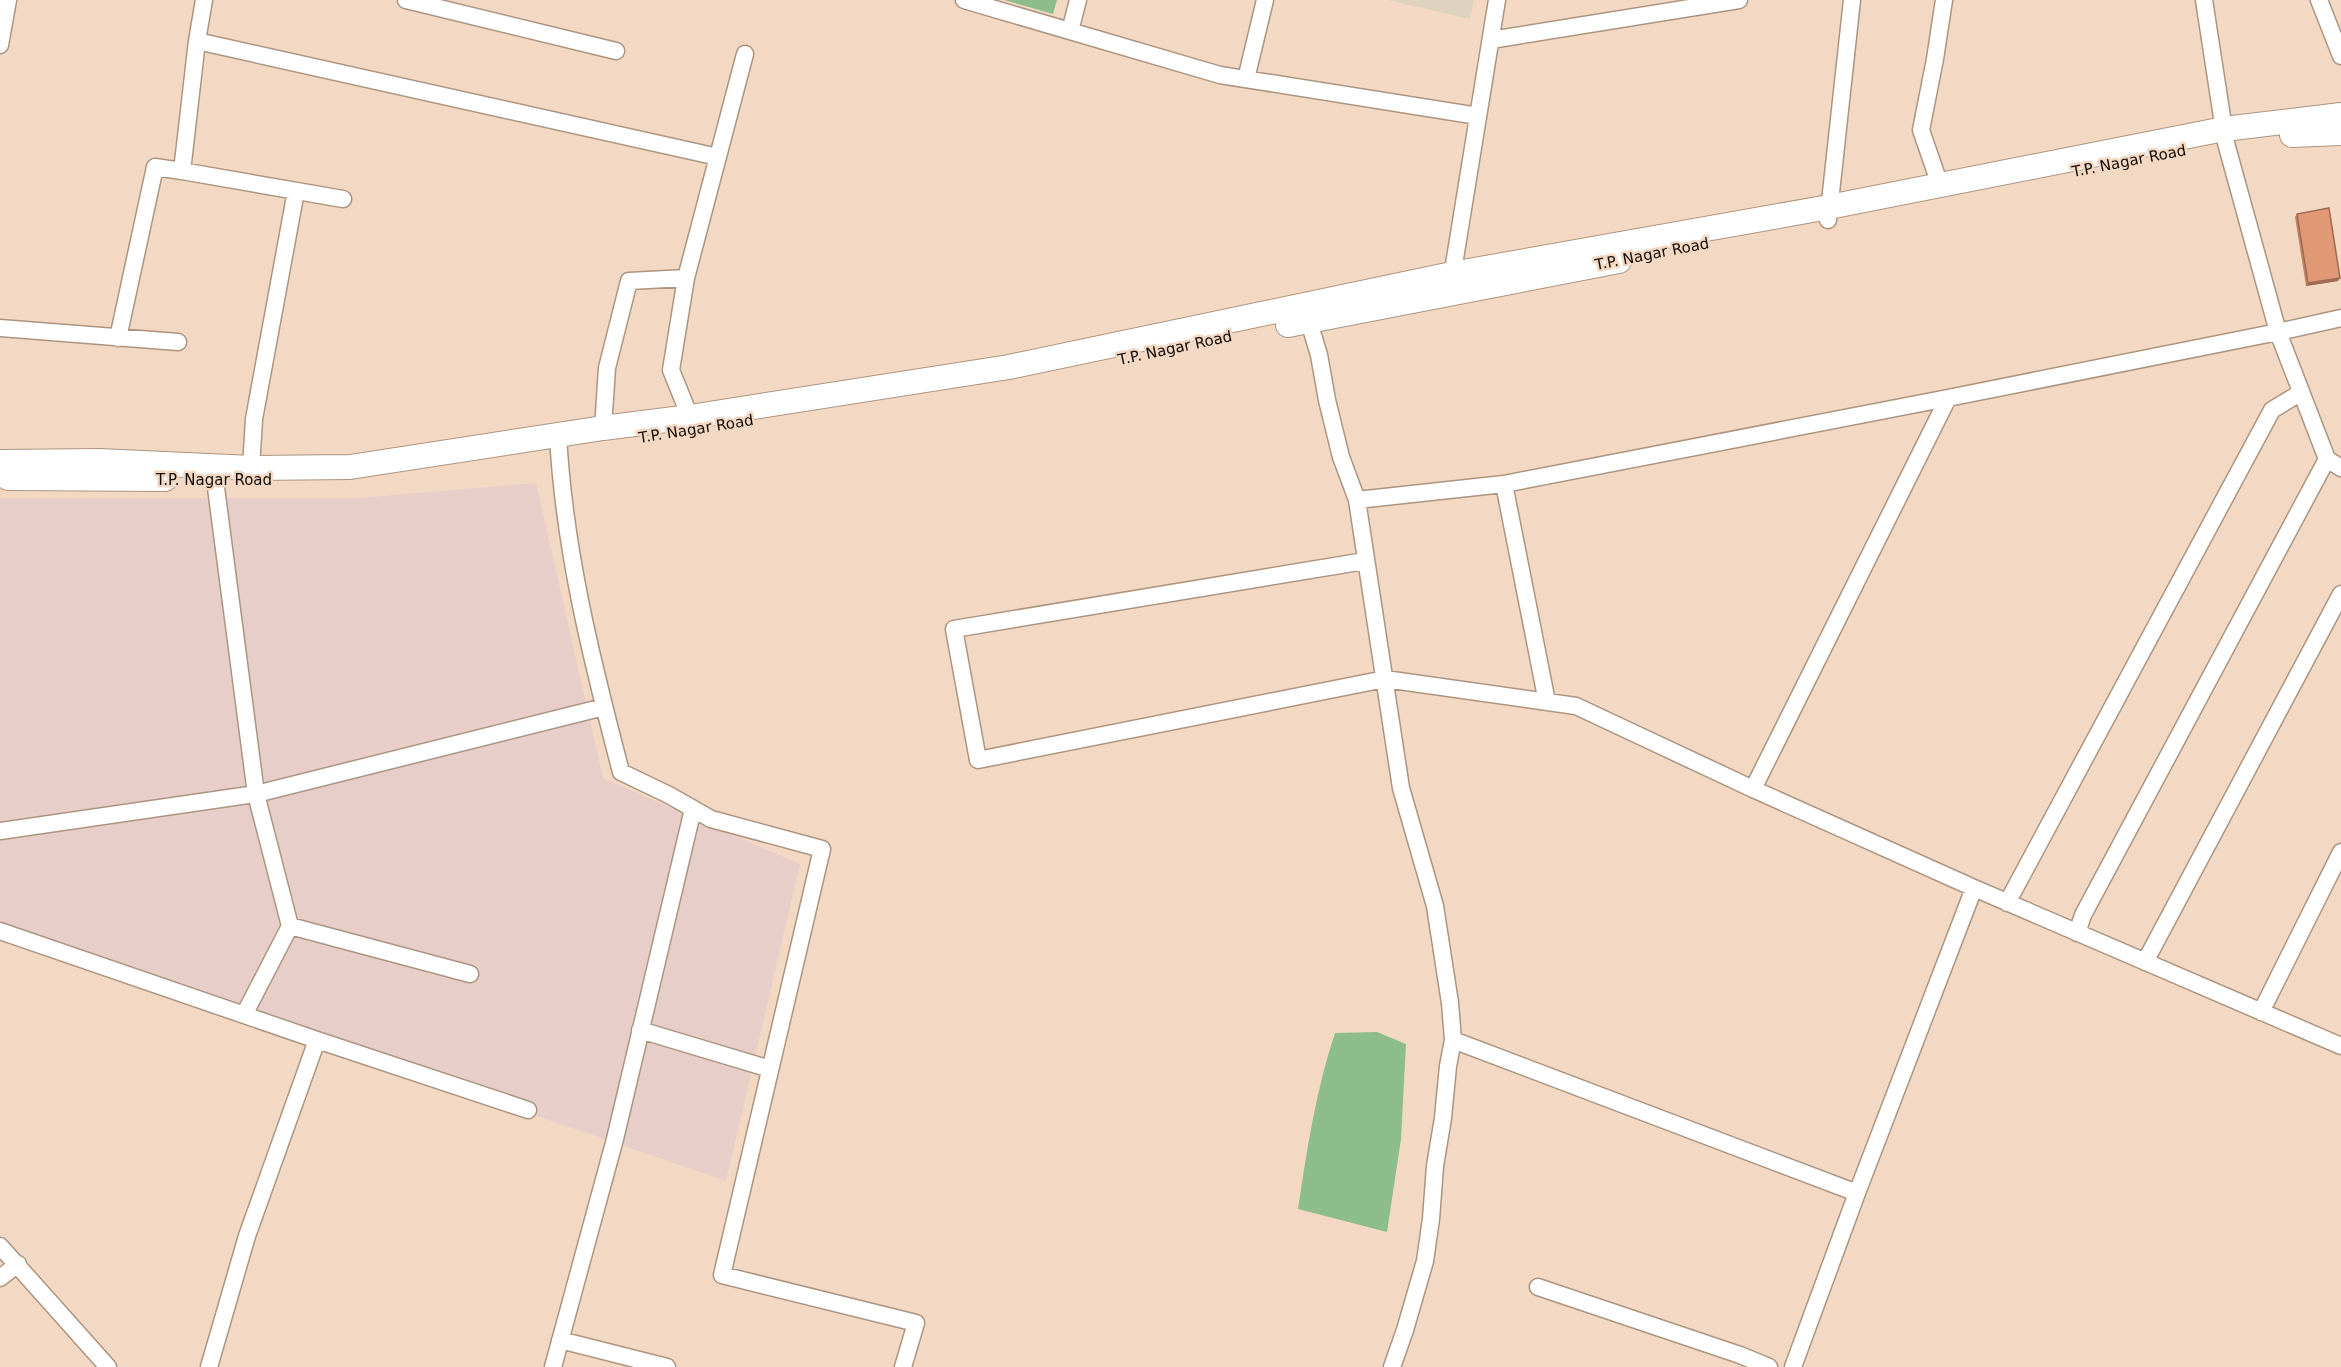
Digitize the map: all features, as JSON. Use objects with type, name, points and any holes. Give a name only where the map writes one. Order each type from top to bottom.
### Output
[{"type":"main road","points":[[1828,213],[1940,184],[2341,115]]},
{"type":"main road","name":"T.P. Nagar Road","points":[[0,478],[358,481],[558,443],[1054,374],[1307,313],[2225,136],[2249,138],[2341,133]]},
{"type":"main road","points":[[0,462],[99,461],[251,468],[350,467],[558,443],[603,428],[690,417],[1009,367],[1307,313]]},
{"type":"street","points":[[0,45],[8,0]]},
{"type":"street","points":[[182,171],[204,0]]},
{"type":"street","points":[[406,0],[616,51]]},
{"type":"street","points":[[964,0],[1220,75],[1478,116]]},
{"type":"street","points":[[1070,31],[1078,0]]},
{"type":"street","points":[[1246,79],[1265,0]]},
{"type":"street","points":[[1450,284],[1497,0]]},
{"type":"street","points":[[1491,40],[1636,8],[1740,0]]},
{"type":"street","points":[[1828,213],[1852,0]]},
{"type":"street","points":[[1940,184],[1921,130],[1944,0]]},
{"type":"street","points":[[2077,933],[2083,915],[2334,464],[2300,393],[2278,332],[2225,136],[2204,0]]},
{"type":"street","points":[[2319,0],[2341,56]]},
{"type":"street","points":[[197,41],[718,157]]},
{"type":"street","points":[[690,417],[671,370],[687,278],[745,54]]},
{"type":"street","points":[[118,338],[155,167],[343,200]]},
{"type":"street","points":[[251,468],[254,419],[296,191]]},
{"type":"street","points":[[603,428],[607,368],[629,281],[687,278]]},
{"type":"street","points":[[1307,313],[1341,457],[1357,500],[1401,789],[1435,906],[1450,1003],[1453,1040],[1435,1166],[1425,1261],[1392,1367]]},
{"type":"street","points":[[1357,500],[1504,484],[1948,398],[2341,318]]},
{"type":"street","points":[[0,328],[178,342]]},
{"type":"street","points":[[2007,903],[2272,410],[2300,393]]},
{"type":"street","points":[[1753,789],[1948,398]]},
{"type":"street","points":[[558,443],[575,579],[621,772],[711,819],[822,849],[722,1275],[916,1323],[903,1367]]},
{"type":"street","points":[[215,480],[256,794],[290,926],[244,1015]]},
{"type":"street","points":[[1504,484],[1547,702]]},
{"type":"street","points":[[1365,561],[954,629],[978,760],[1385,679],[1576,706],[1753,789],[2007,903],[2341,1046]]},
{"type":"street","points":[[2145,962],[2341,594]]},
{"type":"street","points":[[0,831],[256,794],[604,707]]},
{"type":"street","points":[[553,1367],[615,1139],[693,809]]},
{"type":"street","points":[[2261,1012],[2341,852]]},
{"type":"street","points":[[1793,1367],[1974,888]]},
{"type":"street","points":[[290,926],[470,974]]},
{"type":"street","points":[[0,931],[528,1110]]},
{"type":"street","points":[[640,1030],[770,1070]]},
{"type":"street","points":[[209,1367],[247,1236],[317,1040]]},
{"type":"street","points":[[1453,1040],[1857,1193]]},
{"type":"street","points":[[0,1246],[108,1367]]},
{"type":"street","points":[[0,1278],[18,1264]]},
{"type":"street","points":[[1538,1287],[1740,1355],[1769,1367]]},
{"type":"street","points":[[560,1340],[667,1367]]},
{"type":"shaded area","points":[[1387,0],[1474,0],[1470,19]]},
{"type":"shaded area","points":[[536,483],[603,778],[800,864],[726,1181],[0,931],[0,498],[359,498]]},
{"type":"green space","points":[[1004,0],[1057,0],[1053,14]]},
{"type":"green space","points":[[1377,1032],[1406,1044],[1401,1139],[1387,1232],[1298,1209],[1317,1098],[1335,1033]]},
{"type":"building","points":[[2329,208],[2340,278],[2308,283],[2297,214]]}]
